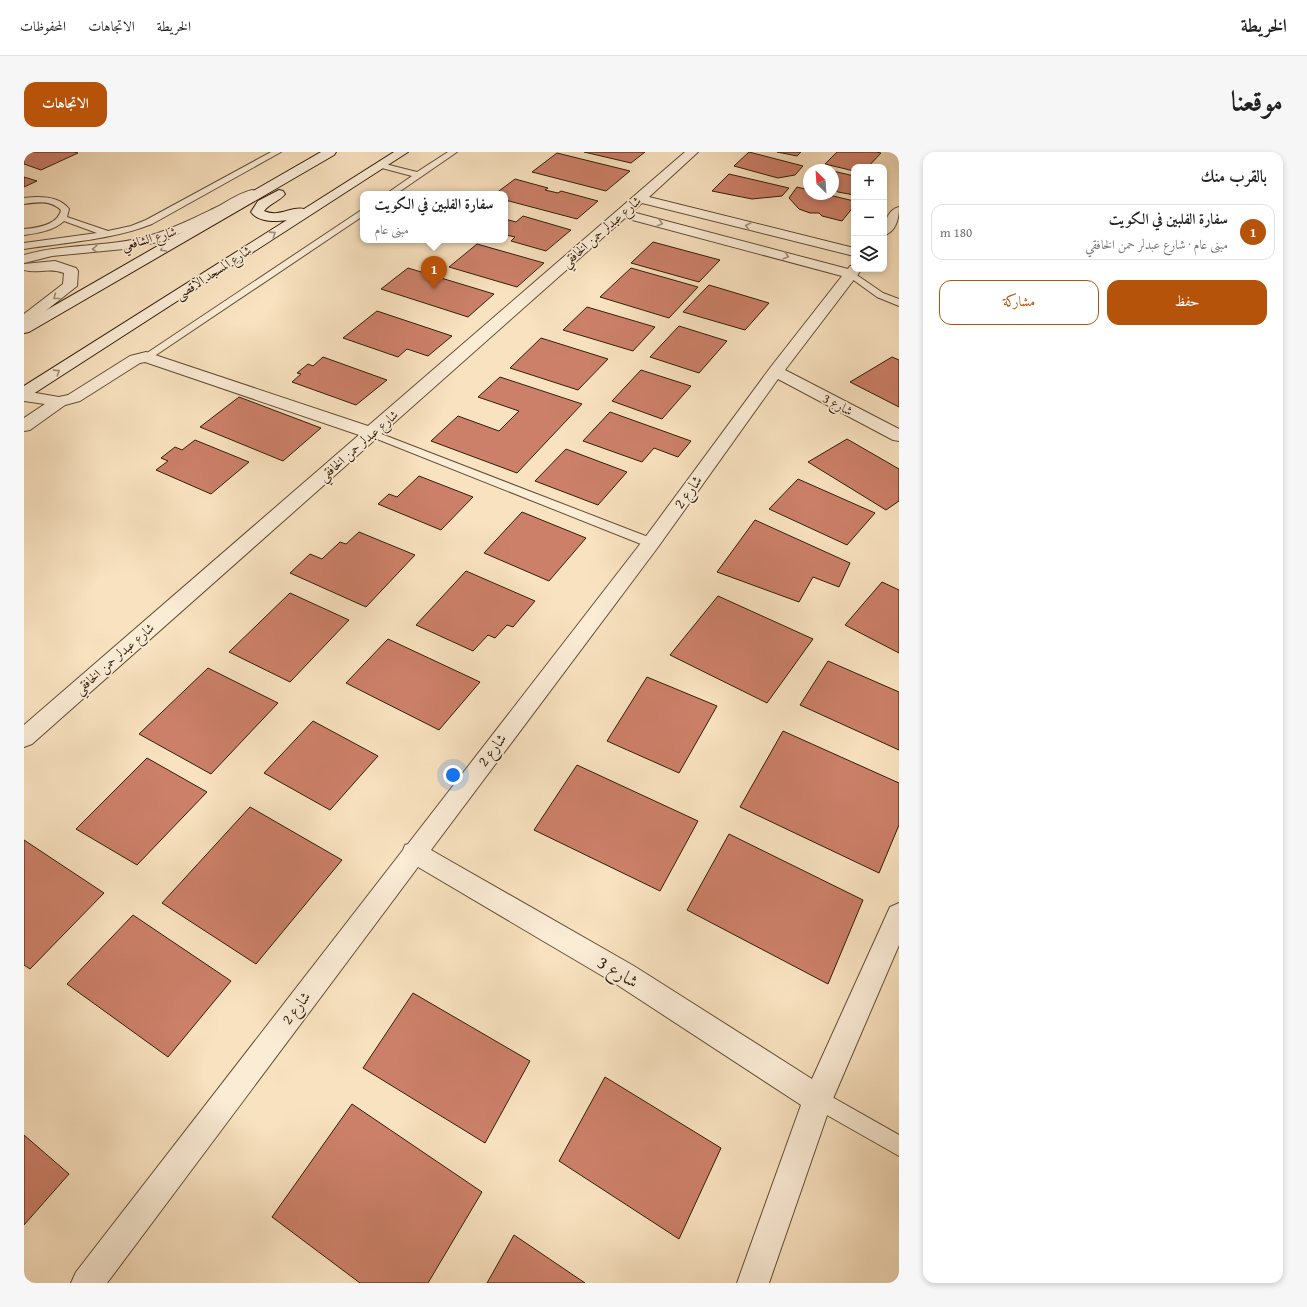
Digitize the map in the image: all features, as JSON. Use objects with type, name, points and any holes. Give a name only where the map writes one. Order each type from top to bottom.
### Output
[{"type":"street","name":"شارع المسجد الاقصى","points":[[24,393],[402,152]]},
{"type":"street","name":"شارع عبدلر حمن الخافقي","points":[[24,738],[692,152]]},
{"type":"street","points":[[24,329],[287,177],[335,154]]},
{"type":"street","points":[[321,203],[292,215],[272,218],[263,216],[257,212],[263,204],[335,154]]},
{"type":"street","name":"شارع الشافعي","points":[[24,259],[65,250],[111,248],[139,243],[171,233],[287,177]]},
{"type":"street","points":[[639,198],[851,264]]},
{"type":"street","points":[[887,227],[899,211]]},
{"type":"street","points":[[622,213],[851,265]]},
{"type":"street","points":[[24,267],[55,265],[71,271],[70,286],[24,321]]},
{"type":"street","name":"شارع 2","points":[[87,1283],[651,543],[851,268]]},
{"type":"street","points":[[24,426],[59,402],[74,398],[130,362],[146,357],[371,433]]},
{"type":"street","name":"شارع 3","points":[[776,371],[899,436]]},
{"type":"street","points":[[24,396],[59,402]]},
{"type":"street","name":"شارع 3","points":[[414,852],[624,975],[818,1099]]},
{"type":"street","points":[[753,1283],[818,1099],[899,915]]},
{"type":"lane","points":[[24,246],[108,234],[132,229],[149,222],[277,152]]},
{"type":"lane","points":[[394,191],[453,152]]},
{"type":"lane","points":[[381,165],[418,175]]},
{"type":"lane","points":[[24,201],[36,200],[55,202],[65,209],[63,218],[48,227],[24,232]]},
{"type":"lane","points":[[146,357],[360,214]]},
{"type":"lane","points":[[63,218],[108,234]]},
{"type":"lane","points":[[859,272],[880,295],[899,303]]},
{"type":"lane","points":[[371,433],[651,543]]},
{"type":"lane","points":[[818,1099],[899,1146]]},
{"type":"building","points":[[24,152],[78,153],[41,170],[24,164]]},
{"type":"building","points":[[584,152],[645,152],[631,163]]},
{"type":"building","points":[[749,152],[803,166],[795,175],[778,178],[734,166]]},
{"type":"building","points":[[777,152],[801,152],[797,156]]},
{"type":"building","points":[[837,152],[881,153],[871,164],[851,164],[851,170],[839,167],[839,164],[825,164]]},
{"type":"building","points":[[557,153],[630,171],[606,191],[532,172]]},
{"type":"building","points":[[839,172],[851,175],[851,194],[839,192]]},
{"type":"building","points":[[729,174],[789,188],[782,196],[752,199],[712,191]]},
{"type":"building","points":[[24,177],[37,181],[24,187]]},
{"type":"building","points":[[515,179],[548,188],[545,190],[558,193],[561,191],[598,201],[577,219],[508,201],[508,191],[499,191]]},
{"type":"building","points":[[797,187],[803,188],[803,200],[839,200],[839,197],[851,200],[851,210],[842,221],[822,216],[819,213],[810,213],[799,209],[789,198]]},
{"type":"building","points":[[523,216],[571,230],[546,251],[511,241],[515,237],[508,235],[508,220],[516,222]]},
{"type":"building","points":[[653,242],[720,260],[699,282],[631,263]]},
{"type":"building","points":[[477,244],[544,263],[517,287],[449,267]]},
{"type":"building","points":[[408,268],[494,294],[468,317],[381,289]]},
{"type":"building","points":[[631,268],[698,287],[669,318],[600,297]]},
{"type":"building","points":[[709,285],[769,303],[745,330],[683,312]]},
{"type":"building","points":[[587,307],[655,327],[633,351],[563,330]]},
{"type":"building","points":[[377,311],[452,336],[428,356],[407,349],[398,357],[343,338]]},
{"type":"building","points":[[679,326],[727,341],[699,373],[650,357]]},
{"type":"building","points":[[541,338],[608,359],[578,390],[510,368]]},
{"type":"building","points":[[323,357],[387,380],[356,405],[292,382],[301,374],[297,373],[308,364],[313,366]]},
{"type":"building","points":[[892,357],[899,360],[899,407],[850,382]]},
{"type":"building","points":[[641,370],[691,386],[662,419],[612,401]]},
{"type":"building","points":[[500,377],[582,404],[517,473],[431,441],[458,416],[499,431],[519,411],[478,397]]},
{"type":"building","points":[[239,397],[321,428],[283,461],[200,427]]},
{"type":"building","points":[[610,412],[691,441],[678,457],[654,448],[642,462],[583,441]]},
{"type":"building","points":[[847,439],[899,469],[899,501],[886,510],[808,462]]},
{"type":"building","points":[[195,440],[249,462],[211,494],[156,470],[168,461],[161,458],[175,447],[182,450]]},
{"type":"building","points":[[566,449],[627,472],[598,505],[535,481]]},
{"type":"building","points":[[419,476],[473,497],[441,530],[378,504],[389,494],[397,497]]},
{"type":"building","points":[[798,479],[875,513],[847,545],[769,509]]},
{"type":"building","points":[[522,512],[586,538],[549,581],[484,553]]},
{"type":"building","points":[[755,520],[850,563],[839,587],[813,577],[799,602],[717,572]]},
{"type":"building","points":[[359,532],[415,555],[366,607],[290,573],[310,554],[322,559],[340,542],[346,544]]},
{"type":"building","points":[[466,571],[535,601],[513,627],[507,625],[495,638],[488,635],[473,651],[416,625]]},
{"type":"building","points":[[882,582],[899,590],[899,653],[845,625]]},
{"type":"building","points":[[290,593],[349,620],[290,682],[229,652]]},
{"type":"building","points":[[718,596],[813,639],[767,703],[670,655]]},
{"type":"building","points":[[388,639],[480,682],[439,730],[346,683]]},
{"type":"building","points":[[828,661],[899,692],[899,750],[800,705]]},
{"type":"building","points":[[208,668],[278,703],[211,774],[139,734]]},
{"type":"building","points":[[647,677],[717,706],[679,773],[607,741]]},
{"type":"building","points":[[313,721],[378,756],[330,810],[264,773]]},
{"type":"building","points":[[783,731],[899,783],[899,825],[879,873],[740,807]]},
{"type":"building","points":[[147,758],[207,792],[137,865],[76,829]]},
{"type":"building","points":[[577,765],[698,821],[660,891],[534,830]]},
{"type":"building","points":[[250,807],[342,860],[256,964],[162,903]]},
{"type":"building","points":[[729,834],[863,900],[828,984],[687,910]]},
{"type":"building","points":[[24,840],[104,893],[30,969],[24,965]]},
{"type":"building","points":[[133,915],[231,981],[168,1057],[67,984]]},
{"type":"building","points":[[413,993],[530,1061],[485,1143],[363,1068]]},
{"type":"building","points":[[605,1077],[721,1148],[679,1239],[559,1161]]},
{"type":"building","points":[[352,1104],[482,1192],[428,1283],[360,1283],[272,1217]]},
{"type":"building","points":[[24,1135],[69,1174],[24,1225]]},
{"type":"building","points":[[514,1235],[585,1283],[487,1283]]},
{"type":"place","name":"سفارة الفلبين في الكويت","points":[[434,289]]}]
